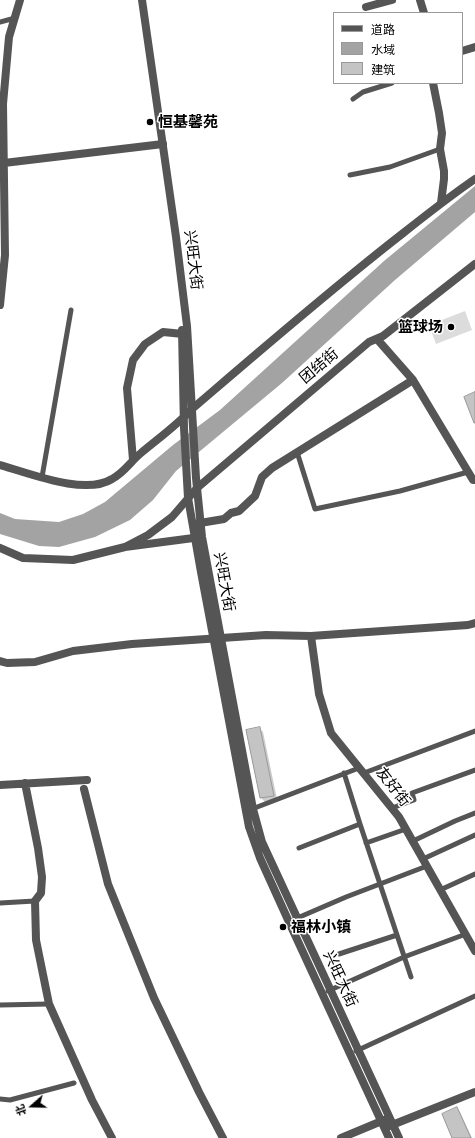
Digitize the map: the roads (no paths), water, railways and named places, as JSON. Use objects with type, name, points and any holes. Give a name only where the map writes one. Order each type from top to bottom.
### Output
[{"type":"street","points":[[0,305],[5,255],[2,105],[10,37],[20,0]]},
{"type":"street","name":"兴旺大街","points":[[138,0],[161,144],[183,334],[184,428],[188,494],[197,524]]},
{"type":"street","name":"兴旺大街","points":[[142,0],[187,326],[197,488],[197,524],[250,810],[262,842],[358,1050],[387,1123],[389,1138]]},
{"type":"street","points":[[366,7],[392,0]]},
{"type":"street","points":[[420,0],[424,12]]},
{"type":"street","points":[[463,51],[475,47]]},
{"type":"street","points":[[433,84],[442,133],[440,150],[444,171],[444,188],[441,204]]},
{"type":"street","points":[[4,163],[161,144]]},
{"type":"street","points":[[0,465],[42,477],[85,486],[101,485],[120,474],[133,460],[315,304],[441,204],[475,179]]},
{"type":"street","name":"团结街","points":[[125,547],[148,535],[172,517],[188,494],[369,342],[383,336],[475,264]]},
{"type":"street","points":[[133,460],[127,388],[133,360],[145,344],[163,332],[183,334]]},
{"type":"street","points":[[377,339],[413,380],[468,472],[473,480],[475,480]]},
{"type":"street","points":[[197,524],[224,519],[231,513],[239,511],[254,496],[262,477],[272,468],[413,380]]},
{"type":"street","points":[[0,548],[23,558],[73,560],[125,547],[199,538]]},
{"type":"street","points":[[0,661],[7,663],[35,662],[73,651],[132,644],[266,635],[311,636],[468,625],[475,623]]},
{"type":"street","name":"友好街","points":[[311,636],[319,694],[331,733],[399,817],[475,950]]},
{"type":"street","points":[[0,786],[24,783],[87,780]]},
{"type":"street","points":[[24,783],[38,848],[42,877],[41,893],[35,901],[36,940],[49,1004],[92,1100],[112,1138]]},
{"type":"street","points":[[84,789],[108,884],[154,998],[223,1138]]},
{"type":"street","name":"兴旺大街","points":[[250,810],[249,827],[254,842],[289,922],[350,1054],[387,1123],[399,1138]]},
{"type":"street","points":[[341,1138],[475,1092]]},
{"type":"lane","points":[[0,22],[15,18]]},
{"type":"lane","points":[[353,99],[363,92],[389,84]]},
{"type":"lane","points":[[350,175],[390,167],[440,150]]},
{"type":"lane","points":[[42,477],[71,310]]},
{"type":"lane","points":[[297,452],[315,509],[400,491],[468,472]]},
{"type":"lane","points":[[250,810],[344,773],[362,770],[475,732]]},
{"type":"lane","points":[[392,808],[414,800],[412,793],[475,770]]},
{"type":"lane","points":[[344,773],[404,957],[412,976]]},
{"type":"lane","points":[[413,841],[475,813]]},
{"type":"lane","points":[[299,848],[360,824]]},
{"type":"lane","points":[[366,843],[406,829]]},
{"type":"lane","points":[[289,922],[380,884],[475,835]]},
{"type":"lane","points":[[440,890],[475,874]]},
{"type":"lane","points":[[0,904],[35,901]]},
{"type":"lane","points":[[339,954],[397,934]]},
{"type":"lane","points":[[322,994],[404,957],[466,934]]},
{"type":"lane","points":[[350,1054],[475,996]]},
{"type":"lane","points":[[0,1005],[49,1004]]},
{"type":"lane","points":[[0,1098],[10,1100],[74,1083]]},
{"type":"water","points":[[475,186],[475,212],[395,280],[282,383],[176,471],[153,500],[130,520],[95,537],[59,547],[39,546],[0,534],[0,513],[15,519],[59,522],[83,514],[105,502],[173,445],[220,410],[384,261]]},
{"type":"place","name":"恒基馨苑","points":[[150,122]]},
{"type":"place","name":"篮球场","points":[[451,327]]},
{"type":"place","name":"福林小镇","points":[[283,927]]}]
